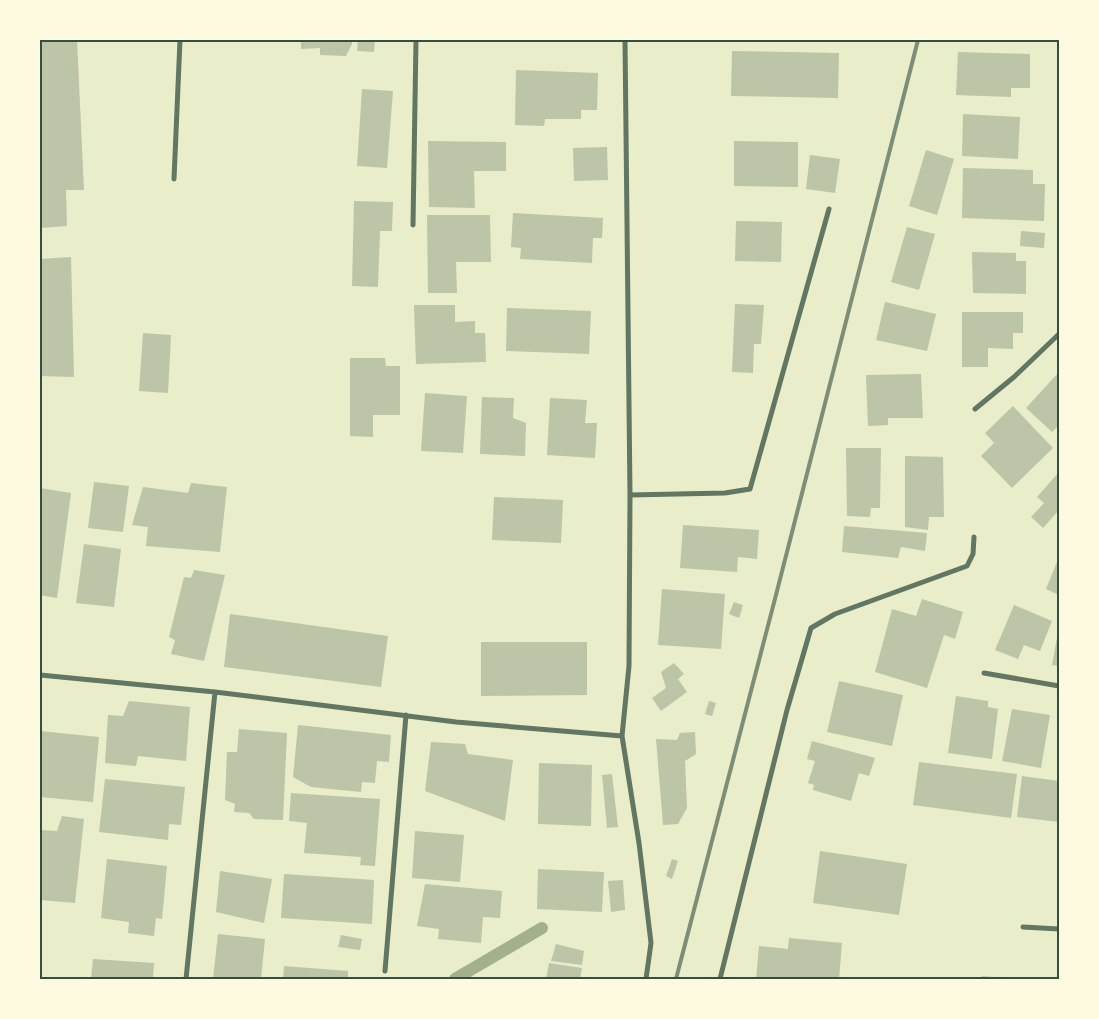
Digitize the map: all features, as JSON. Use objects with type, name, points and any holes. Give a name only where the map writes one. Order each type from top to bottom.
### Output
[{"type":"street","points":[[174,179],[180,40]]},
{"type":"street","points":[[412,225],[416,40]]},
{"type":"street","points":[[624,40],[630,494],[629,666],[622,736],[639,843],[651,943],[646,979]]},
{"type":"street","points":[[630,494],[725,493],[750,489],[828,209]]},
{"type":"street","points":[[975,409],[1014,377],[1059,334]]},
{"type":"street","points":[[720,979],[787,710],[811,628],[835,614],[967,566],[973,554],[974,537]]},
{"type":"street","points":[[984,674],[1059,686]]},
{"type":"street","points":[[40,675],[215,692],[456,722],[622,736]]},
{"type":"street","points":[[186,979],[215,692]]},
{"type":"street","points":[[385,972],[406,715]]},
{"type":"street","points":[[1023,926],[1059,929]]},
{"type":"building","points":[[40,40],[77,40],[84,190],[66,190],[67,226],[40,228]]},
{"type":"building","points":[[301,40],[352,40],[352,44],[346,56],[320,55],[320,48],[301,49]]},
{"type":"building","points":[[358,40],[375,40],[374,52],[357,51]]},
{"type":"building","points":[[732,51],[839,53],[838,98],[731,96]]},
{"type":"building","points":[[958,52],[1030,54],[1030,88],[1011,88],[1011,97],[956,95]]},
{"type":"building","points":[[516,70],[598,73],[597,110],[581,110],[581,119],[545,119],[544,126],[515,125]]},
{"type":"building","points":[[362,89],[393,91],[387,168],[357,166]]},
{"type":"building","points":[[963,114],[1020,117],[1018,159],[962,156]]},
{"type":"building","points":[[428,141],[506,142],[506,171],[474,171],[475,208],[429,207]]},
{"type":"building","points":[[734,141],[798,142],[798,187],[734,186]]},
{"type":"building","points":[[607,147],[608,180],[574,181],[573,148]]},
{"type":"building","points":[[926,150],[954,159],[937,215],[909,206]]},
{"type":"building","points":[[810,155],[840,159],[835,193],[806,189]]},
{"type":"building","points":[[963,168],[1033,170],[1033,184],[1045,184],[1044,221],[962,218]]},
{"type":"building","points":[[354,201],[393,202],[392,231],[380,231],[378,287],[352,286]]},
{"type":"building","points":[[513,213],[603,218],[602,238],[593,238],[592,263],[520,259],[521,248],[511,247]]},
{"type":"building","points":[[427,215],[490,215],[491,262],[456,262],[457,293],[428,293]]},
{"type":"building","points":[[736,221],[782,222],[781,262],[735,261]]},
{"type":"building","points":[[907,227],[935,234],[919,290],[891,282]]},
{"type":"building","points":[[1021,231],[1045,233],[1044,248],[1020,246]]},
{"type":"building","points":[[972,252],[1016,253],[1016,261],[1026,261],[1026,294],[973,293]]},
{"type":"building","points":[[71,257],[74,377],[40,376],[40,259]]},
{"type":"building","points":[[885,302],[936,314],[927,351],[876,340]]},
{"type":"building","points":[[735,304],[764,305],[761,344],[754,344],[753,373],[732,372]]},
{"type":"building","points":[[414,305],[455,305],[455,322],[475,321],[475,333],[485,333],[486,362],[416,364]]},
{"type":"building","points":[[507,308],[591,311],[589,354],[506,351]]},
{"type":"building","points":[[962,312],[1023,312],[1023,333],[1013,333],[1013,349],[988,348],[988,367],[962,367]]},
{"type":"building","points":[[143,333],[171,335],[168,393],[139,391]]},
{"type":"building","points":[[350,358],[385,358],[386,366],[400,366],[400,415],[373,415],[373,437],[350,436]]},
{"type":"building","points":[[1059,372],[1059,425],[1052,432],[1026,408]]},
{"type":"building","points":[[921,374],[923,418],[888,418],[888,425],[868,426],[866,375]]},
{"type":"building","points":[[425,393],[467,396],[463,453],[421,451]]},
{"type":"building","points":[[482,397],[514,398],[513,418],[526,423],[525,456],[480,454]]},
{"type":"building","points":[[550,398],[587,400],[585,423],[597,423],[595,458],[547,455]]},
{"type":"building","points":[[1013,406],[1053,448],[1012,488],[981,456],[994,443],[985,433]]},
{"type":"building","points":[[846,448],[881,448],[880,508],[871,508],[870,517],[847,516]]},
{"type":"building","points":[[905,456],[943,457],[944,517],[929,517],[928,530],[905,527]]},
{"type":"building","points":[[1059,472],[1059,510],[1043,528],[1031,517],[1044,503],[1037,497]]},
{"type":"building","points":[[94,482],[129,486],[123,532],[88,528]]},
{"type":"building","points":[[191,483],[227,487],[220,552],[146,546],[148,527],[132,525],[143,487],[188,493]]},
{"type":"building","points":[[40,488],[71,493],[57,598],[40,595]]},
{"type":"building","points":[[494,497],[563,500],[561,543],[492,540]]},
{"type":"building","points":[[683,525],[759,530],[757,559],[738,557],[737,572],[680,568]]},
{"type":"building","points":[[844,526],[927,533],[925,551],[901,547],[898,558],[842,552]]},
{"type":"building","points":[[84,544],[121,549],[114,607],[76,603]]},
{"type":"building","points":[[1059,557],[1059,595],[1046,589]]},
{"type":"building","points":[[194,570],[225,575],[204,661],[171,654],[175,640],[169,637],[184,577],[191,578]]},
{"type":"building","points":[[662,589],[725,594],[721,649],[658,645]]},
{"type":"building","points":[[922,599],[963,612],[955,639],[944,635],[927,688],[875,672],[892,609],[916,616]]},
{"type":"building","points":[[734,602],[743,605],[739,618],[729,614]]},
{"type":"building","points":[[1014,605],[1052,621],[1040,651],[1024,645],[1018,659],[995,650]]},
{"type":"building","points":[[230,614],[388,636],[381,687],[224,667]]},
{"type":"building","points":[[1059,632],[1059,666],[1052,665]]},
{"type":"building","points":[[481,642],[587,642],[587,695],[481,696]]},
{"type":"building","points":[[674,663],[684,674],[678,679],[687,692],[661,711],[652,698],[666,688],[661,672]]},
{"type":"building","points":[[839,681],[903,695],[892,746],[827,732]]},
{"type":"building","points":[[956,696],[988,701],[988,707],[998,709],[992,759],[948,753]]},
{"type":"building","points":[[129,701],[190,707],[186,761],[138,756],[136,766],[105,763],[108,715],[123,716]]},
{"type":"building","points":[[709,701],[716,703],[712,716],[705,714]]},
{"type":"building","points":[[1012,709],[1050,715],[1041,768],[1002,761]]},
{"type":"building","points":[[298,725],[391,735],[389,762],[377,761],[375,783],[362,782],[361,792],[311,787],[293,777]]},
{"type":"building","points":[[239,729],[287,733],[283,820],[254,819],[249,813],[234,812],[235,804],[225,800],[227,752],[237,752]]},
{"type":"building","points":[[40,731],[99,737],[93,802],[40,797]]},
{"type":"building","points":[[695,732],[696,754],[685,761],[687,808],[678,824],[663,825],[656,739],[677,740],[680,733]]},
{"type":"building","points":[[812,741],[875,758],[869,776],[859,773],[851,801],[813,790],[814,785],[808,783],[815,761],[807,759]]},
{"type":"building","points":[[431,742],[465,744],[468,754],[513,760],[505,821],[425,791]]},
{"type":"building","points":[[919,762],[1017,774],[1011,818],[913,805]]},
{"type":"building","points":[[539,763],[592,765],[591,826],[538,824]]},
{"type":"building","points":[[612,774],[618,827],[607,828],[602,775]]},
{"type":"building","points":[[1022,776],[1059,781],[1059,822],[1017,817]]},
{"type":"building","points":[[105,779],[185,787],[181,825],[169,824],[168,840],[99,832]]},
{"type":"building","points":[[291,793],[380,799],[375,866],[360,865],[361,857],[304,853],[307,823],[289,821]]},
{"type":"building","points":[[62,816],[84,819],[75,903],[40,900],[40,830],[57,831]]},
{"type":"building","points":[[415,831],[464,835],[460,882],[412,878]]},
{"type":"building","points":[[820,851],[907,864],[899,915],[813,903]]},
{"type":"building","points":[[107,859],[167,866],[162,919],[156,918],[154,936],[128,933],[129,922],[101,918]]},
{"type":"building","points":[[672,859],[678,861],[672,879],[666,876]]},
{"type":"building","points":[[538,869],[604,872],[602,912],[537,909]]},
{"type":"building","points":[[220,871],[272,879],[264,923],[216,912]]},
{"type":"building","points":[[284,874],[374,880],[372,924],[281,918]]},
{"type":"building","points":[[623,880],[625,910],[611,912],[608,881]]},
{"type":"building","points":[[425,884],[502,891],[500,918],[483,917],[481,943],[438,939],[439,929],[417,926]]},
{"type":"building","points":[[218,934],[265,939],[261,979],[213,979]]},
{"type":"building","points":[[341,935],[362,939],[360,950],[338,947]]},
{"type":"building","points":[[789,938],[842,943],[839,979],[756,979],[759,946],[788,949]]},
{"type":"building","points":[[556,944],[584,951],[582,965],[551,961]]},
{"type":"building","points":[[93,959],[154,963],[153,979],[91,979]]},
{"type":"building","points":[[549,963],[582,968],[580,979],[546,979]]},
{"type":"building","points":[[284,966],[348,971],[348,979],[283,979]]},
{"type":"building","points":[[982,976],[1006,978],[1006,979],[982,979]]},
{"type":"waterway","points":[[455,979],[542,928]]},
{"type":"railway","points":[[676,979],[829,393],[918,40]]}]
